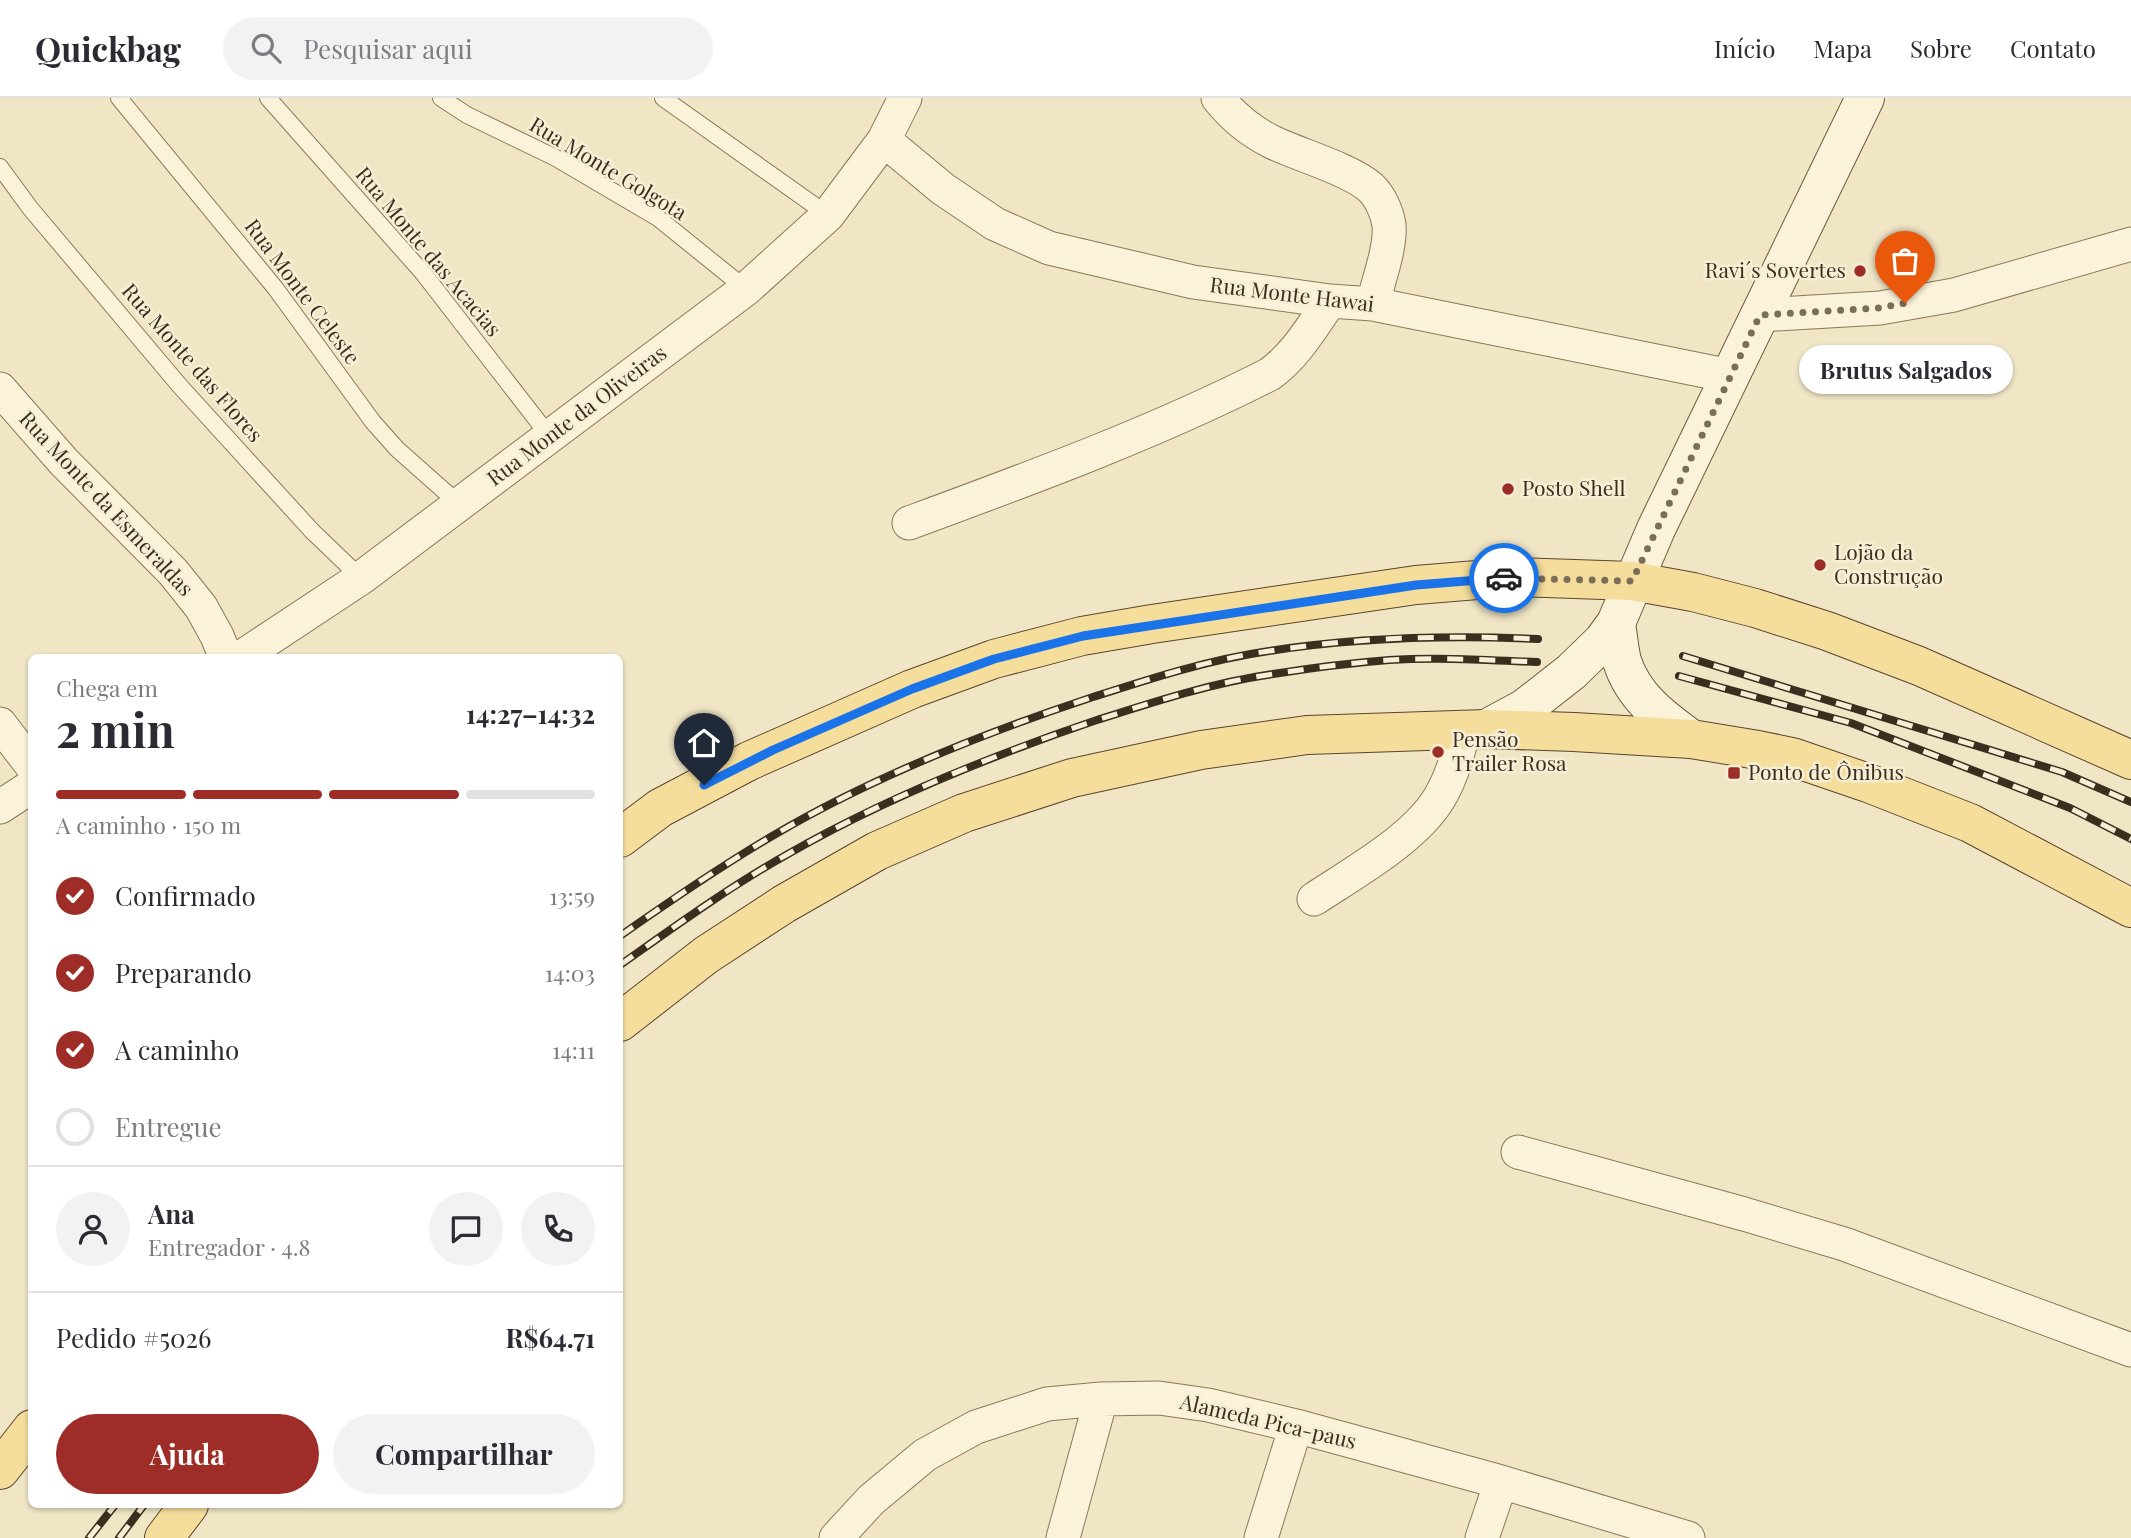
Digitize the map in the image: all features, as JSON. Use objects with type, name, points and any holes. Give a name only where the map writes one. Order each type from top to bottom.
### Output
[{"type":"main road","points":[[1475,730],[1525,708],[1571,672],[1616,623],[1632,581],[1865,98]]},
{"type":"main road","points":[[623,836],[660,808],[749,761],[912,689],[994,659],[1083,636],[1416,585],[1514,577],[1632,581],[1693,592],[1827,631],[1919,666],[2131,760]]},
{"type":"main road","points":[[1616,623],[1622,662],[1634,686],[1648,706],[1691,739]]},
{"type":"main road","points":[[623,1020],[706,955],[784,904],[877,851],[964,813],[1072,778],[1201,750],[1307,735],[1475,730],[1629,734],[1691,739],[1792,757],[1970,823],[2131,908]]},
{"type":"main road","points":[[0,1470],[28,1434]]},
{"type":"main road","points":[[164,1538],[187,1508]]},
{"type":"street","name":"Rua Monte da Oliveiras","points":[[246,654],[361,578],[746,289],[828,215],[884,140],[905,98]]},
{"type":"street","points":[[1218,98],[1236,119],[1270,141],[1345,174],[1367,185],[1376,193],[1389,225],[1373,304]]},
{"type":"street","name":"Rua Monte Hawai","points":[[884,140],[943,189],[995,224],[1049,248],[1193,282],[1330,301],[1373,304],[1730,376]]},
{"type":"street","points":[[1760,315],[1880,308],[1954,295],[2131,244]]},
{"type":"street","points":[[909,523],[1063,465],[1185,414],[1270,374],[1295,352],[1330,301]]},
{"type":"street","name":"Rua Monte da Esmeraldas","points":[[0,389],[63,461],[173,572],[201,607],[224,654]]},
{"type":"street","points":[[0,724],[28,761]]},
{"type":"street","points":[[1314,899],[1415,828],[1435,805],[1475,730]]},
{"type":"street","points":[[0,807],[28,789]]},
{"type":"street","points":[[1518,1152],[1844,1244],[2131,1350]]},
{"type":"street","name":"Alameda Pica-paus","points":[[836,1538],[871,1500],[925,1455],[976,1427],[1048,1404],[1101,1399],[1159,1398],[1208,1405],[1296,1426],[1501,1482],[1688,1538]]},
{"type":"street","points":[[1063,1538],[1101,1399]]},
{"type":"street","points":[[1261,1538],[1296,1426]]},
{"type":"street","points":[[1482,1538],[1501,1482]]},
{"type":"lane","name":"Rua Monte Celeste","points":[[119,98],[276,289],[373,422],[397,449],[459,504]]},
{"type":"lane","name":"Rua Monte das Acacias","points":[[268,98],[423,273],[550,438]]},
{"type":"lane","name":"Rua Monte Golgota","points":[[441,98],[467,115],[556,158],[658,218],[746,289]]},
{"type":"lane","points":[[663,98],[828,215]]},
{"type":"lane","name":"Rua Monte das Flores","points":[[0,167],[30,208],[180,385],[312,531],[361,578]]},
{"type":"railway","points":[[623,934],[754,847],[849,794],[969,742],[1090,698],[1201,665],[1303,646],[1403,638],[1538,639]]},
{"type":"railway","points":[[1683,656],[2062,772],[2131,802]]},
{"type":"railway","points":[[623,963],[744,880],[824,834],[937,780],[1094,721],[1205,688],[1316,668],[1407,659],[1537,662]]},
{"type":"railway","points":[[1679,676],[1851,723],[2070,808],[2131,839]]},
{"type":"railway","points":[[89,1538],[113,1508]]},
{"type":"railway","points":[[119,1538],[142,1508]]},
{"type":"way so far","points":[[1504,578],[1632,581],[1760,315],[1880,308],[1905,303]]},
{"type":"place","name":"Ravi´s Sovertes","points":[[1860,271]]},
{"type":"place","name":"Brutus Salgados","points":[[1905,303]]},
{"type":"place","name":"Posto Shell","points":[[1508,489]]},
{"type":"place","name":"Lojão da Construção","points":[[1820,565]]},
{"type":"place","name":"Pensão Trailer Rosa","points":[[1438,752]]},
{"type":"place","name":"Ponto de Ônibus","points":[[1734,773]]},
{"type":"route","points":[[704,785],[749,761],[912,689],[994,659],[1083,636],[1152,624],[1416,585],[1504,578]]}]
